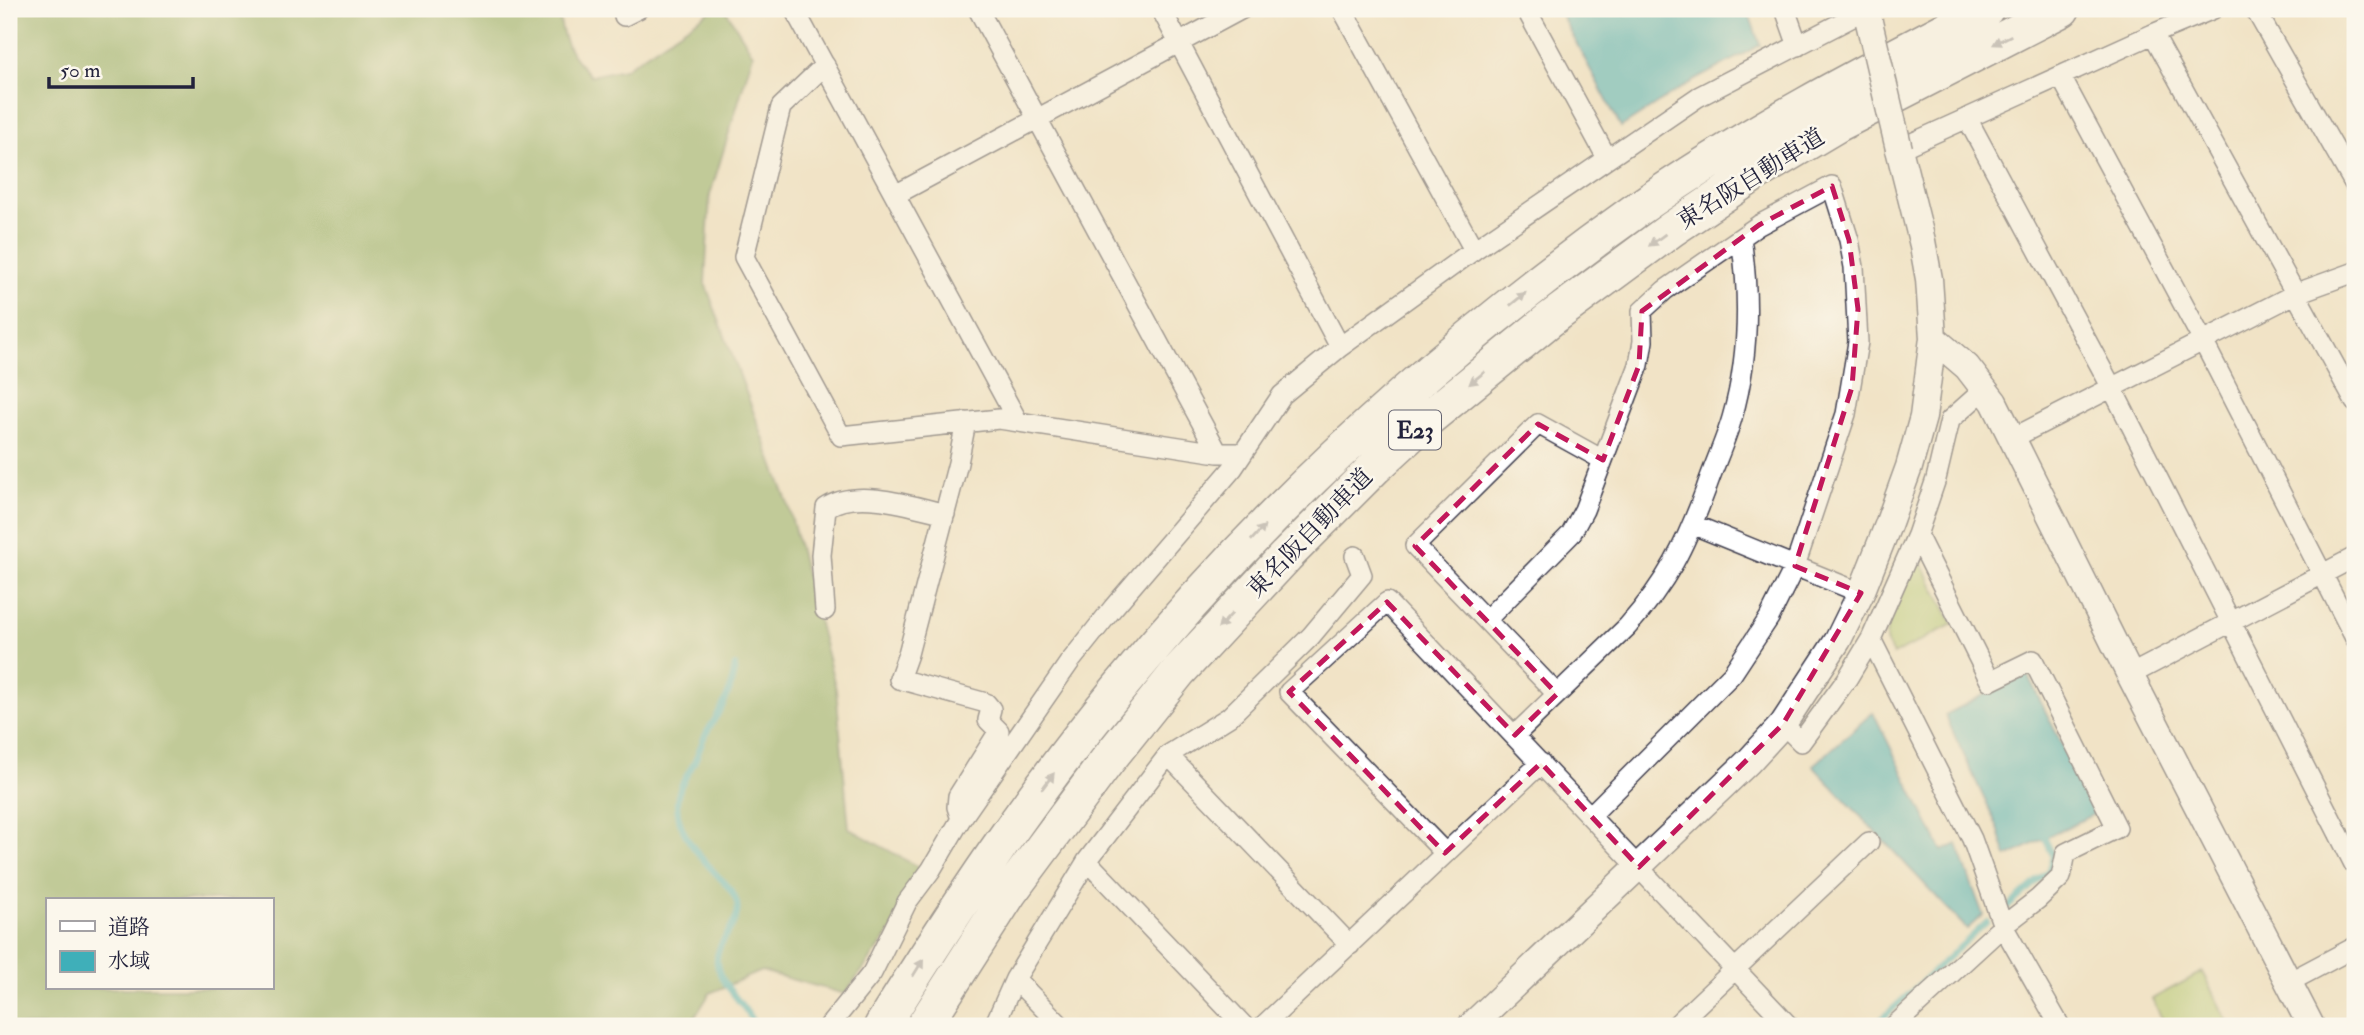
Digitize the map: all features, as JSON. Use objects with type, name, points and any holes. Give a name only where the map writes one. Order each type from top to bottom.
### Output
[{"type":"highway","name":"東名阪自動車道","points":[[883,1026],[987,863],[1118,688],[1289,499],[1354,438],[1437,365],[1637,210],[1817,97],[1986,9]]},
{"type":"highway","name":"東名阪自動車道","points":[[924,1026],[1009,893],[1107,761],[1179,671],[1295,547],[1425,421],[1549,320],[1672,229],[1754,174],[1838,124],[2062,9]]},
{"type":"street","points":[[623,9],[624,16],[638,9]]},
{"type":"street","points":[[794,9],[1017,421]]},
{"type":"street","points":[[978,9],[1218,453]]},
{"type":"street","points":[[1161,9],[1340,347]]},
{"type":"street","points":[[895,195],[1242,9]]},
{"type":"street","points":[[1342,9],[1474,250]]},
{"type":"street","points":[[1526,9],[1607,158]]},
{"type":"street","points":[[1785,9],[1798,46]]},
{"type":"street","points":[[1899,149],[2213,9]]},
{"type":"street","points":[[2255,9],[2355,185]]},
{"type":"street","points":[[829,1026],[872,973],[907,902],[1069,663],[1112,608],[1233,468],[1282,395],[1340,347],[1474,250],[1698,97],[1867,12],[1922,241],[1933,338],[1923,417],[1909,467],[1861,593],[1838,640],[1783,724],[1749,761],[1471,1026]]},
{"type":"street","points":[[2153,34],[2355,402]]},
{"type":"street","points":[[825,65],[780,107],[744,257],[841,436],[999,419],[1218,453],[1242,453]]},
{"type":"street","points":[[2061,77],[2203,341],[2355,638]]},
{"type":"street","points":[[1968,118],[2112,388],[2355,866]]},
{"type":"street","points":[[1486,620],[1571,534],[1584,510],[1639,365],[1643,341],[1642,311],[1665,290],[1759,225],[1832,186],[1849,240],[1854,267],[1858,342],[1852,387],[1839,438],[1795,566],[1769,618],[1732,674],[1591,815]]},
{"type":"street","points":[[1515,735],[1644,608],[1679,556],[1731,419],[1744,362],[1747,332],[1745,266],[1741,238]]},
{"type":"street","points":[[2013,438],[2297,293],[2355,272]]},
{"type":"street","points":[[1933,338],[1967,367],[1986,388],[2311,1026]]},
{"type":"street","points":[[1783,724],[1801,742],[1847,679],[1871,639],[1917,534],[1936,479],[1950,420],[1986,388]]},
{"type":"street","points":[[961,819],[957,807],[958,796],[999,731],[988,720],[990,709],[986,703],[899,679],[908,654],[966,422]]},
{"type":"street","points":[[1557,694],[1415,546],[1538,424],[1604,460]]},
{"type":"street","points":[[825,610],[821,555],[826,508],[832,503],[852,498],[902,503],[944,514]]},
{"type":"street","points":[[1693,525],[1861,593]]},
{"type":"street","points":[[1894,1026],[2061,877],[2066,853],[2117,828],[2032,660],[1990,681],[1917,534]]},
{"type":"street","points":[[994,1026],[1015,979],[1087,861],[1168,755],[1229,717],[1311,636],[1362,576],[1355,556]]},
{"type":"street","points":[[2130,675],[2355,557]]},
{"type":"street","points":[[1445,853],[1289,692],[1387,602],[1789,1026]]},
{"type":"street","points":[[1871,639],[1972,839],[2003,926],[2060,1026]]},
{"type":"street","points":[[1168,755],[1350,944]]},
{"type":"street","points":[[1263,1026],[1541,763]]},
{"type":"street","points":[[1675,1026],[1869,842]]},
{"type":"street","points":[[1087,861],[1244,1026]]},
{"type":"street","points":[[2289,982],[2355,947]]},
{"type":"street","points":[[1015,979],[1061,1026]]},
{"type":"highlighted area","points":[[1832,186],[1849,240],[1858,309],[1852,387],[1795,566],[1861,593],[1783,724],[1639,867],[1541,763],[1445,853],[1289,692],[1387,602],[1515,735],[1557,694],[1415,546],[1538,424],[1603,460],[1639,365],[1642,311],[1759,225]]},
{"type":"green space","points":[[9,9],[559,9],[567,46],[590,76],[624,69],[713,9],[725,9],[753,54],[710,195],[705,283],[787,501],[836,689],[849,828],[932,875],[845,994],[761,971],[710,993],[695,1017],[697,1026],[9,1026]]},
{"type":"green space","points":[[1914,560],[1922,564],[1953,624],[1893,655],[1886,641],[1887,623]]},
{"type":"green space","points":[[2202,972],[2230,1026],[2166,1026],[2152,999]]},
{"type":"water","points":[[1558,9],[1752,9],[1748,11],[1760,45],[1686,85],[1621,127]]},
{"type":"water","points":[[2022,675],[2028,676],[2096,813],[2007,857],[1998,828],[1945,715]]},
{"type":"water","points":[[1873,712],[1942,851],[1957,844],[1983,915],[1967,929],[1813,766]]},
{"type":"waterway","points":[[735,666],[727,697],[706,733],[681,786],[677,802],[684,833],[728,886],[736,900],[736,916],[720,947],[717,963],[723,979],[755,1026]]},
{"type":"waterway","points":[[2009,906],[2048,871],[2053,856],[2043,834]]},
{"type":"waterway","points":[[1874,1026],[1987,922]]}]
